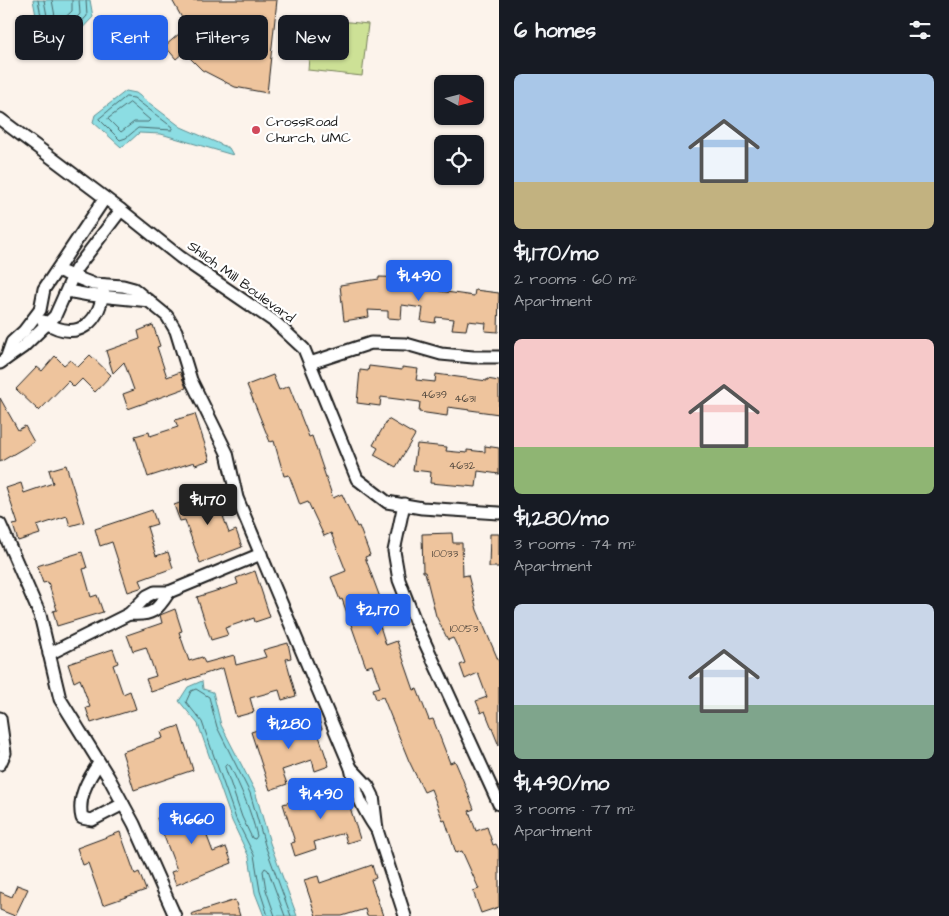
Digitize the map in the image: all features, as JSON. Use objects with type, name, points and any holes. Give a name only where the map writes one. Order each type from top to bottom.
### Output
[{"type":"street","name":"Shiloh Mill Boulevard","points":[[0,119],[180,257],[275,322],[304,349],[357,479],[387,502],[432,508],[499,513]]},
{"type":"street","points":[[3,361],[12,342],[40,310],[44,289],[105,198]]},
{"type":"street","points":[[3,361],[23,347],[55,316],[76,269],[121,210]]},
{"type":"street","points":[[57,270],[93,284],[122,286],[134,289],[167,316],[176,331],[191,380],[227,453],[237,498],[351,768],[355,791],[364,811],[378,830],[404,916]]},
{"type":"street","points":[[35,316],[48,324],[66,331],[77,330],[88,325],[96,315],[103,297],[104,285]]},
{"type":"street","points":[[67,291],[103,297],[150,301]]},
{"type":"street","points":[[310,363],[371,343],[406,344],[441,354],[474,358],[499,358]]},
{"type":"street","points":[[404,504],[394,551],[399,580],[415,621],[499,804]]},
{"type":"street","points":[[0,524],[40,615],[60,699],[134,824],[175,916]]},
{"type":"street","points":[[49,654],[129,614],[147,596],[156,592],[169,592],[261,554]]},
{"type":"street","points":[[129,614],[142,615],[151,613],[161,605],[169,592]]},
{"type":"street","points":[[0,718],[5,753],[0,764]]},
{"type":"street","points":[[99,763],[88,779],[80,808],[82,818],[92,820],[123,804]]},
{"type":"green space","points":[[349,22],[368,24],[362,76],[308,70],[309,60],[349,60]]},
{"type":"water","points":[[33,0],[90,0],[93,17],[83,28],[83,15],[36,15]]},
{"type":"water","points":[[126,91],[136,93],[181,127],[229,148],[233,155],[161,134],[139,133],[121,147],[93,122],[95,115]]},
{"type":"water","points":[[202,681],[203,689],[213,692],[221,725],[255,791],[270,843],[297,916],[264,916],[255,893],[249,857],[232,821],[198,724],[179,701],[188,687]]},
{"type":"building","points":[[172,0],[277,0],[267,93],[235,87],[202,70],[192,60],[268,60],[268,15],[180,15]]},
{"type":"building","points":[[178,35],[178,57],[176,59],[168,50],[168,43]]},
{"type":"building","points":[[413,276],[440,280],[439,291],[474,296],[475,290],[499,293],[498,332],[485,331],[486,323],[468,321],[466,330],[452,329],[454,319],[436,317],[435,323],[421,321],[423,308],[402,305],[401,319],[388,318],[388,311],[368,310],[369,317],[344,321],[340,285],[379,279],[379,277],[413,278]]},
{"type":"building","points":[[153,325],[160,346],[157,347],[167,377],[180,372],[186,388],[128,409],[123,394],[134,390],[124,362],[113,373],[106,351],[140,339],[138,331]]},
{"type":"building","points":[[90,355],[111,375],[95,392],[82,379],[74,387],[68,381],[39,411],[16,389],[37,367],[42,371],[55,356],[64,365],[70,360],[78,367]]},
{"type":"building","points":[[369,366],[402,370],[402,367],[418,369],[416,380],[435,382],[436,374],[499,381],[499,414],[448,407],[447,416],[419,412],[420,402],[381,397],[380,406],[357,403],[360,370],[368,371]]},
{"type":"building","points":[[273,375],[279,390],[289,386],[309,437],[312,436],[333,498],[342,494],[357,527],[359,526],[370,555],[365,557],[388,619],[379,623],[386,645],[397,641],[414,690],[417,689],[429,720],[433,719],[450,763],[455,761],[461,775],[474,809],[469,811],[476,831],[487,827],[493,845],[496,844],[499,850],[499,907],[481,913],[473,891],[479,889],[462,851],[456,853],[445,820],[443,821],[431,789],[424,792],[383,697],[376,699],[373,689],[380,687],[372,665],[366,667],[342,599],[340,600],[331,577],[346,571],[331,533],[324,536],[308,502],[300,505],[289,475],[284,476],[274,441],[270,442],[247,385]]},
{"type":"building","points":[[0,398],[18,430],[25,426],[34,442],[0,462]]},
{"type":"building","points":[[195,414],[210,460],[195,465],[194,462],[148,477],[135,436],[149,432],[150,436],[178,427],[175,420]]},
{"type":"building","points":[[388,419],[415,435],[396,467],[374,455],[378,448],[373,445]]},
{"type":"building","points":[[417,444],[447,447],[446,451],[467,453],[467,450],[485,452],[485,446],[499,448],[499,474],[478,471],[476,487],[430,483],[431,472],[413,470]]},
{"type":"building","points":[[66,465],[84,522],[70,526],[67,516],[37,526],[40,534],[18,541],[13,525],[18,524],[6,488],[21,483],[24,493],[53,483],[49,470]]},
{"type":"building","points":[[219,489],[224,503],[219,505],[229,533],[236,530],[242,547],[200,563],[185,520],[180,521],[174,505]]},
{"type":"building","points":[[152,510],[157,524],[147,527],[156,556],[168,552],[173,568],[140,580],[143,587],[128,592],[112,542],[100,546],[95,529]]},
{"type":"building","points":[[452,533],[453,543],[462,543],[463,576],[468,575],[477,610],[499,662],[499,746],[485,711],[481,713],[476,701],[487,697],[478,673],[465,679],[460,665],[465,663],[458,645],[453,638],[448,640],[436,616],[425,572],[423,572],[422,534]]},
{"type":"building","points":[[490,534],[499,534],[499,567],[489,567]]},
{"type":"building","points":[[82,552],[87,568],[83,569],[91,597],[97,595],[103,612],[57,626],[53,611],[57,610],[48,582],[43,583],[37,566]]},
{"type":"building","points":[[255,571],[270,617],[255,622],[254,618],[225,628],[228,635],[211,640],[197,597],[238,584],[236,578]]},
{"type":"building","points":[[175,609],[182,631],[179,632],[189,661],[202,657],[205,663],[234,655],[236,665],[266,657],[263,650],[288,643],[291,658],[286,659],[296,696],[282,700],[279,690],[250,698],[254,712],[236,717],[223,668],[151,692],[146,679],[156,676],[146,647],[133,651],[127,635],[162,623],[160,615]]},
{"type":"building","points":[[113,649],[118,663],[113,665],[123,694],[130,691],[136,709],[91,723],[86,708],[90,707],[80,679],[74,682],[68,664]]},
{"type":"building","points":[[318,717],[322,729],[317,730],[329,766],[315,771],[312,760],[282,770],[287,784],[270,790],[251,732],[264,728],[267,734]]},
{"type":"building","points":[[179,726],[193,770],[134,790],[122,752],[163,738],[161,732]]},
{"type":"building","points":[[342,782],[360,839],[347,843],[344,833],[314,842],[316,849],[295,856],[291,843],[295,842],[283,804],[297,800],[300,809],[328,801],[324,787]]},
{"type":"building","points":[[206,805],[212,819],[202,823],[213,852],[226,847],[232,863],[176,885],[171,872],[177,870],[157,818],[168,814],[170,819]]},
{"type":"building","points":[[120,832],[135,874],[139,872],[146,890],[103,905],[88,863],[83,865],[77,848]]},
{"type":"building","points":[[372,865],[376,878],[371,880],[383,916],[367,916],[365,909],[342,916],[316,916],[304,880],[318,876],[320,883]]},
{"type":"building","points":[[17,885],[28,889],[15,916],[0,910],[0,892],[12,897]]},
{"type":"building","points":[[235,900],[240,916],[192,916],[191,914]]},
{"type":"place","name":"CrossRoad Church, UMC","points":[[256,130]]}]
